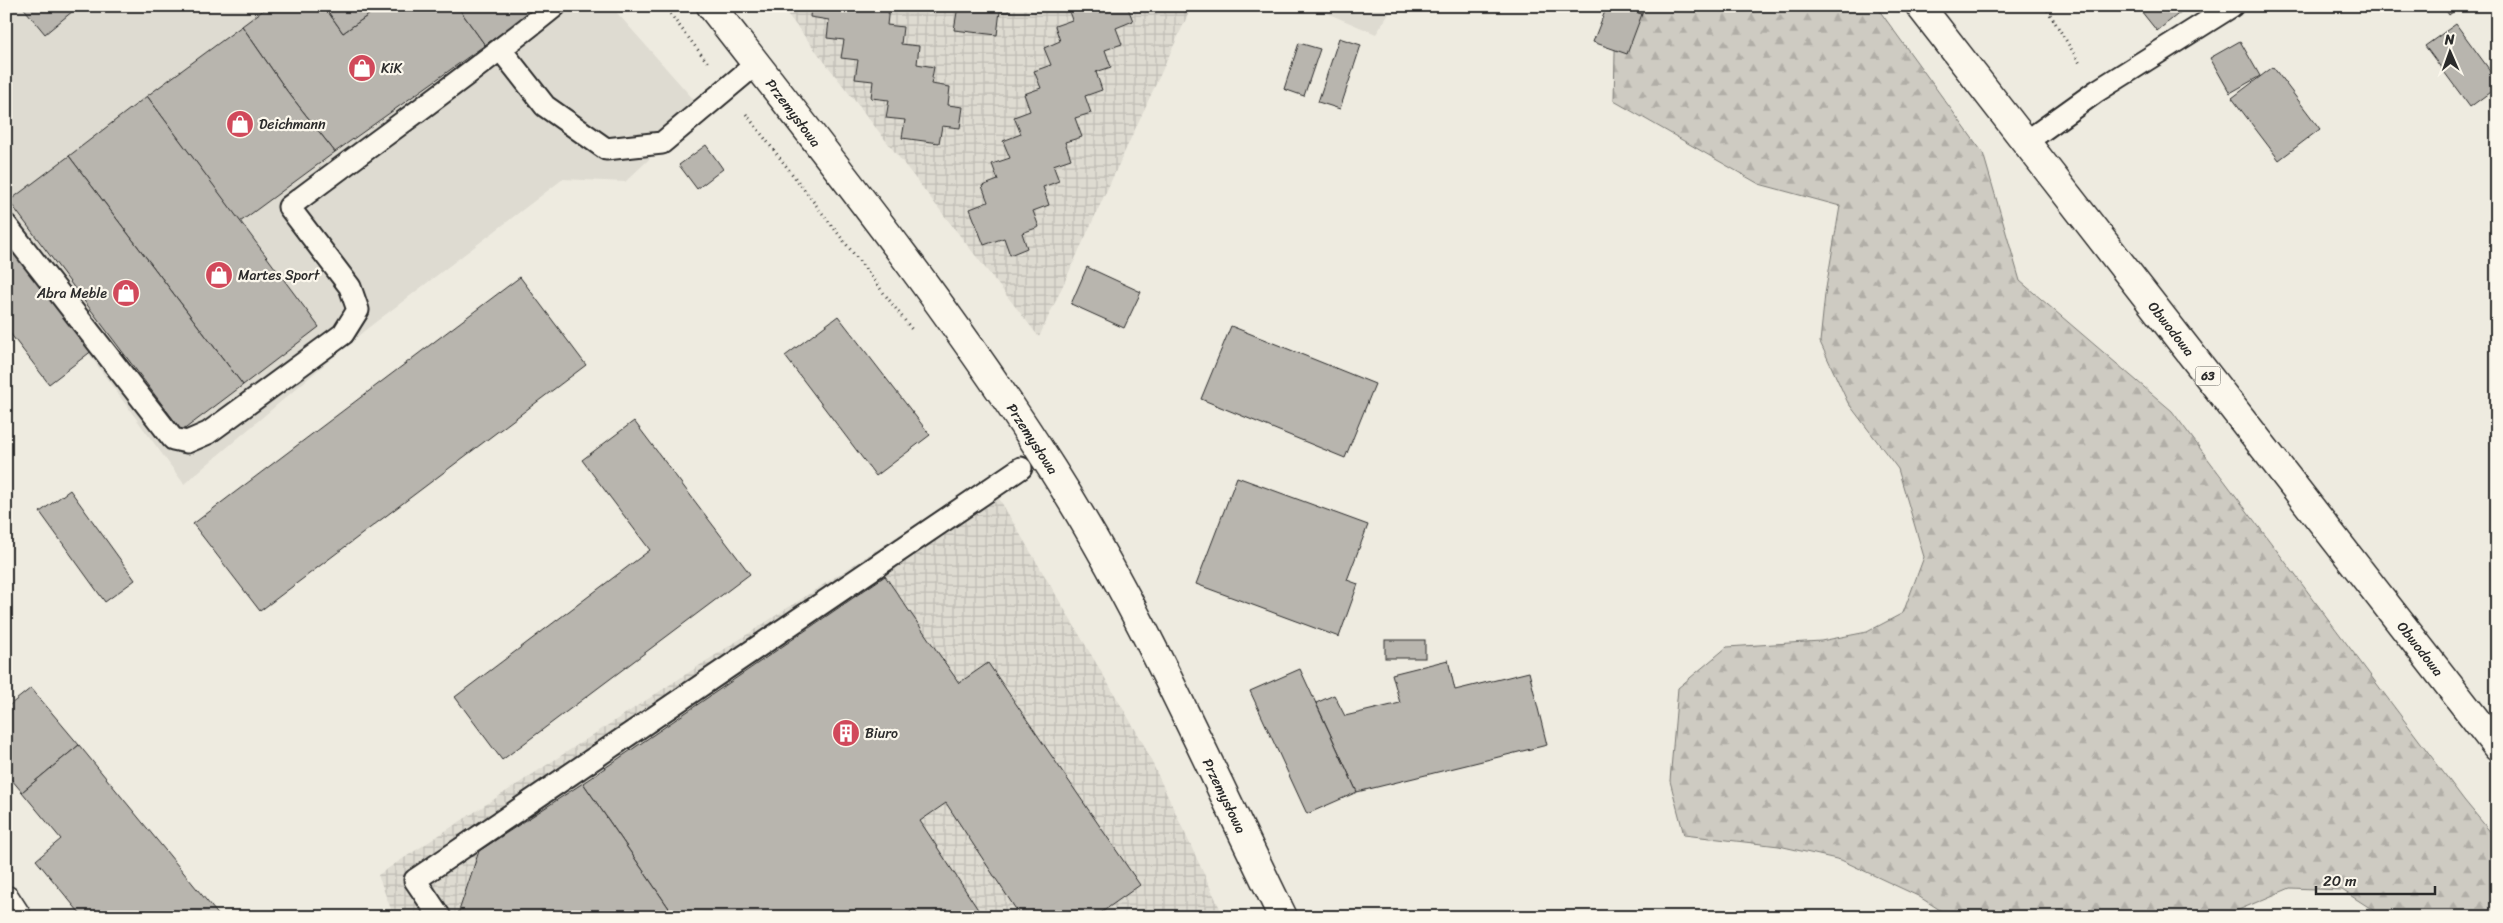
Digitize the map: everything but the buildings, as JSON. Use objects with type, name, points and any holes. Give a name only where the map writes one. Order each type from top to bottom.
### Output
[{"type":"street","name":"Przemysłowa","points":[[711,6],[931,293],[998,387],[1054,471],[1119,585],[1284,917]]},
{"type":"street","name":"Obwodowa","points":[[1920,6],[2497,747]]},
{"type":"street","points":[[6,900],[17,917]]},
{"type":"lane","points":[[6,225],[173,439],[187,442],[208,433],[343,334],[358,310],[350,287],[289,207],[406,118],[501,50],[555,6]]},
{"type":"lane","points":[[2026,142],[2098,91],[2225,8]]},
{"type":"lane","points":[[501,50],[546,106],[606,149],[662,143],[756,64]]},
{"type":"lane","points":[[440,917],[415,880],[1021,468]]},
{"type":"path","points":[[664,6],[918,338]]},
{"type":"path","points":[[2045,6],[2098,91]]},
{"type":"shaded area","points":[[6,6],[611,6],[702,109],[625,182],[563,179],[364,331],[184,484],[6,241]]},
{"type":"shaded area","points":[[781,6],[1192,6],[1039,337],[915,178]]},
{"type":"shaded area","points":[[1310,6],[1394,6],[1376,34]]},
{"type":"shaded area","points":[[987,478],[1142,741],[1224,917],[394,917],[378,875]]},
{"type":"green space","points":[[1616,6],[1876,6],[1983,153],[2020,281],[2172,411],[2464,800],[2497,840],[2497,917],[2384,917],[2342,890],[2290,888],[2222,917],[1951,917],[1918,896],[1841,860],[1779,846],[1684,835],[1670,781],[1678,688],[1727,647],[1821,641],[1867,632],[1903,613],[1924,557],[1898,469],[1848,403],[1820,342],[1825,294],[1840,206],[1759,184],[1614,101]]},
{"type":"place","name":"KiK","points":[[362,68]]},
{"type":"place","name":"Deichmann","points":[[240,124]]},
{"type":"place","name":"Martes Sport","points":[[219,275]]},
{"type":"place","name":"Abra Meble","points":[[126,293]]},
{"type":"place","name":"Biuro","points":[[846,733]]}]
